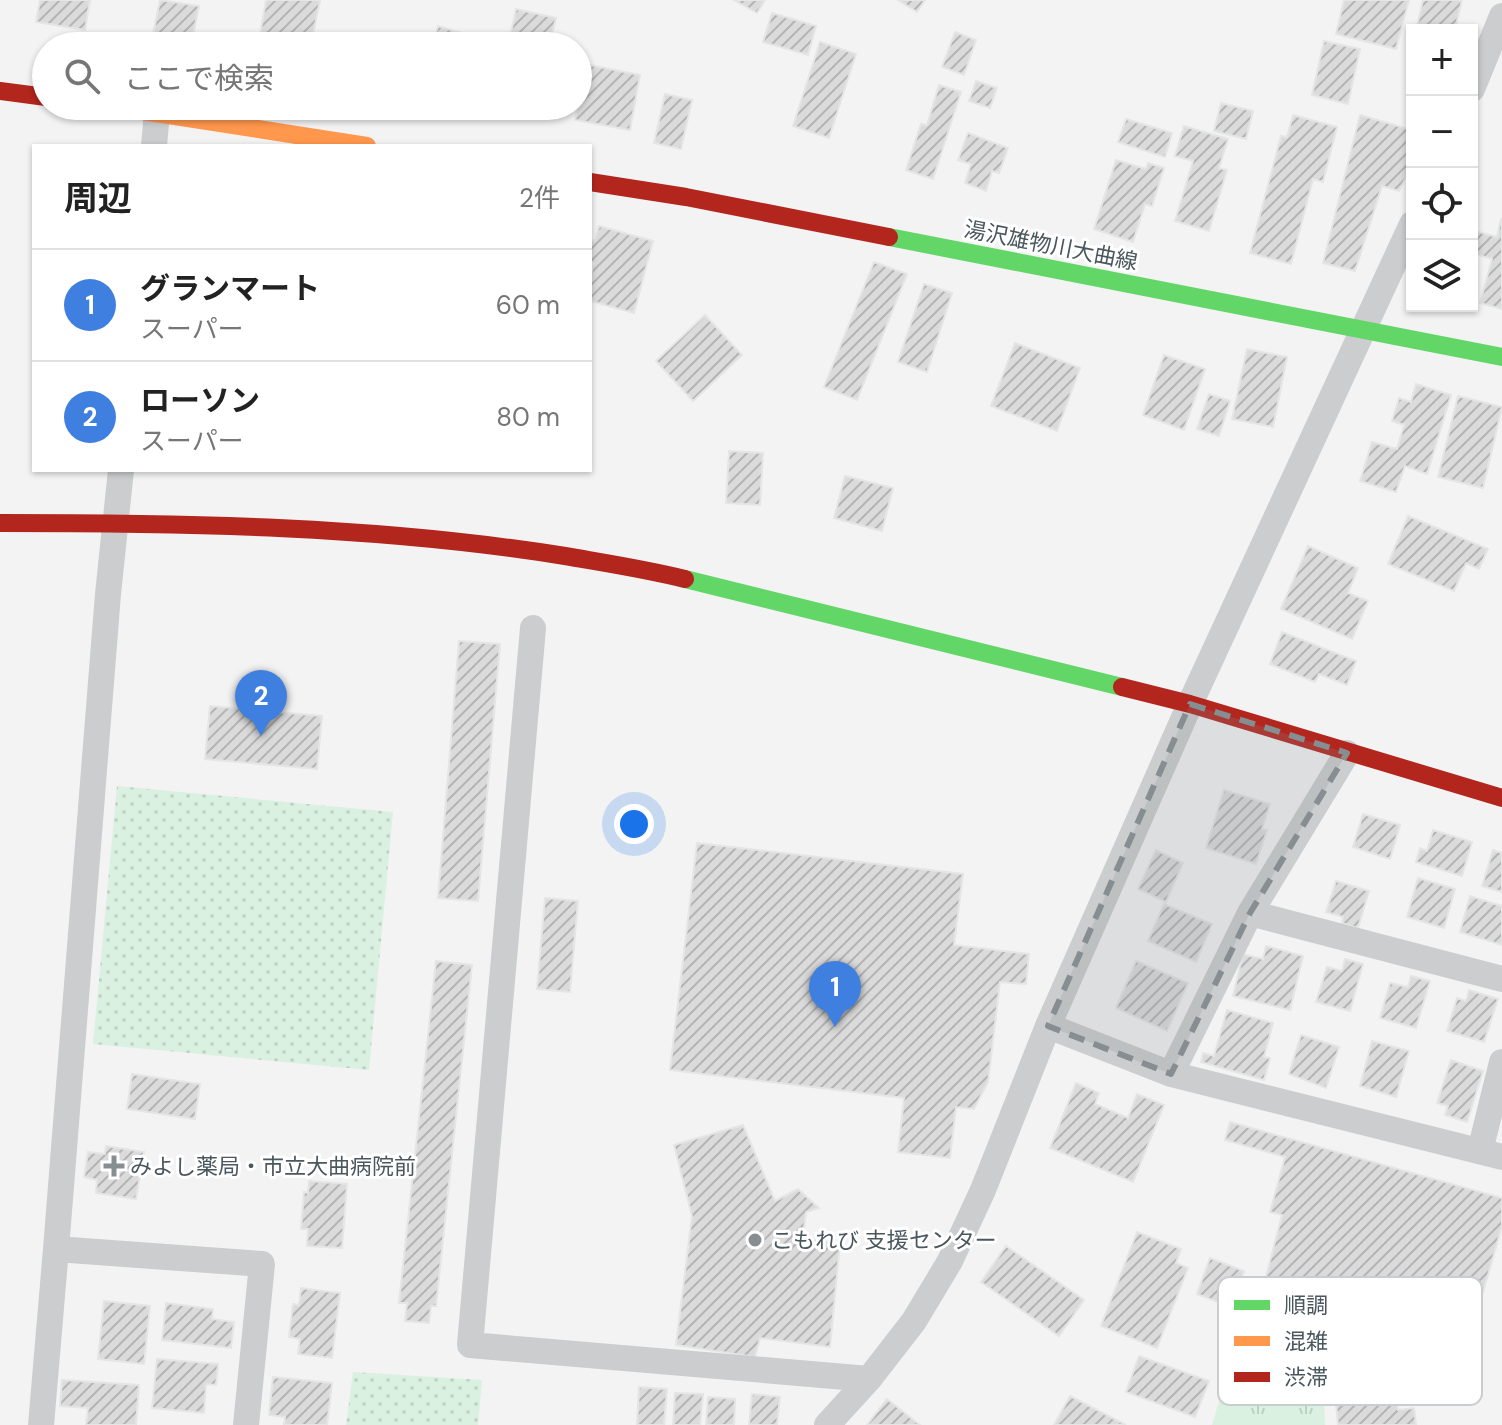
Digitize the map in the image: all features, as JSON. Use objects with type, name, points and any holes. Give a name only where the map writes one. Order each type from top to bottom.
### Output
[{"type":"street","points":[[1478,74],[1502,16]]},
{"type":"street","points":[[0,91],[32,95]]},
{"type":"street","points":[[154,144],[156,120]]},
{"type":"street","points":[[206,120],[355,144]]},
{"type":"street","name":"湯沢雄物川大曲線","points":[[592,182],[686,197],[1502,357]]},
{"type":"street","points":[[827,1425],[869,1379],[914,1321],[950,1261],[983,1190],[1048,1026],[1190,704],[1406,238]]},
{"type":"street","points":[[41,1425],[121,472]]},
{"type":"street","points":[[0,523],[116,523],[388,533],[514,548],[654,571],[1190,704],[1502,798]]},
{"type":"street","points":[[533,628],[470,1345],[869,1379]]},
{"type":"street","points":[[1171,1074],[1250,913],[1347,753]]},
{"type":"street","points":[[1250,913],[1502,979]]},
{"type":"street","points":[[1048,1026],[1171,1074],[1491,1154],[1502,1062]]},
{"type":"street","points":[[56,1249],[262,1264],[246,1425]]},
{"type":"highlighted area","points":[[1190,704],[1347,753],[1250,913],[1171,1074],[1048,1026]]},
{"type":"green space","points":[[117,786],[393,812],[369,1070],[93,1044]]},
{"type":"green space","points":[[353,1372],[482,1380],[478,1425],[346,1425]]},
{"type":"green space","points":[[1218,1405],[1324,1405],[1325,1425],[1212,1425]]},
{"type":"building","points":[[40,0],[90,0],[85,30],[36,22]]},
{"type":"building","points":[[160,0],[199,6],[194,32],[153,32]]},
{"type":"building","points":[[266,0],[320,0],[314,32],[260,32]]},
{"type":"building","points":[[734,0],[765,0],[757,13]]},
{"type":"building","points":[[898,0],[925,0],[917,12]]},
{"type":"building","points":[[1344,0],[1409,0],[1396,49],[1336,34]]},
{"type":"building","points":[[1423,0],[1462,0],[1456,24],[1417,24]]},
{"type":"building","points":[[516,9],[556,18],[552,32],[511,32]]},
{"type":"building","points":[[772,13],[816,26],[808,55],[763,42]]},
{"type":"building","points":[[438,26],[458,32],[436,32]]},
{"type":"building","points":[[955,32],[976,40],[964,75],[942,67]]},
{"type":"building","points":[[1324,41],[1360,49],[1348,104],[1312,95]]},
{"type":"building","points":[[820,42],[856,54],[829,138],[793,126]]},
{"type":"building","points":[[592,65],[640,75],[630,130],[575,120],[592,120]]},
{"type":"building","points":[[976,81],[997,88],[990,108],[969,101]]},
{"type":"building","points":[[939,85],[961,92],[933,179],[906,170],[921,124],[927,125]]},
{"type":"building","points":[[665,94],[692,100],[681,149],[654,143]]},
{"type":"building","points":[[1221,103],[1253,111],[1246,139],[1214,131]]},
{"type":"building","points":[[1293,115],[1337,127],[1323,182],[1313,179],[1291,264],[1250,253],[1281,136],[1287,137]]},
{"type":"building","points":[[1360,115],[1406,128],[1406,178],[1399,191],[1382,186],[1355,271],[1323,263]]},
{"type":"building","points":[[1126,119],[1172,133],[1165,157],[1118,142]]},
{"type":"building","points":[[1184,126],[1228,139],[1219,168],[1227,170],[1209,231],[1175,221],[1193,161],[1175,156]]},
{"type":"building","points":[[968,133],[1008,148],[999,173],[992,171],[986,191],[965,183],[971,164],[958,160]]},
{"type":"building","points":[[1116,160],[1146,169],[1148,163],[1164,168],[1152,206],[1145,204],[1133,242],[1094,229]]},
{"type":"building","points":[[1502,219],[1502,309],[1480,303],[1492,259],[1478,255],[1478,232],[1497,237]]},
{"type":"building","points":[[599,226],[653,241],[634,313],[592,302],[592,240],[595,241]]},
{"type":"building","points":[[874,262],[907,274],[857,400],[824,387]]},
{"type":"building","points":[[924,284],[952,293],[927,372],[898,362]]},
{"type":"building","points":[[705,315],[742,355],[693,401],[656,361]]},
{"type":"building","points":[[1015,343],[1080,368],[1057,431],[991,406]]},
{"type":"building","points":[[1247,349],[1287,357],[1273,427],[1232,419]]},
{"type":"building","points":[[1164,355],[1205,369],[1184,430],[1143,415]]},
{"type":"building","points":[[1416,384],[1451,395],[1427,474],[1405,466],[1396,492],[1360,481],[1372,442],[1397,449],[1404,425],[1392,421],[1399,398],[1411,402]]},
{"type":"building","points":[[1209,394],[1230,401],[1219,436],[1197,429]]},
{"type":"building","points":[[1458,396],[1502,407],[1483,488],[1438,477]]},
{"type":"building","points":[[729,451],[763,453],[760,505],[726,503]]},
{"type":"building","points":[[845,476],[893,488],[882,531],[834,518]]},
{"type":"building","points":[[1408,516],[1488,549],[1479,569],[1466,563],[1454,591],[1388,564]]},
{"type":"building","points":[[1308,546],[1358,568],[1348,593],[1368,601],[1352,639],[1281,609]]},
{"type":"building","points":[[1282,632],[1356,661],[1347,685],[1319,674],[1315,682],[1270,664]]},
{"type":"building","points":[[459,641],[500,644],[478,901],[438,898]]},
{"type":"building","points":[[210,706],[322,716],[317,769],[205,759]]},
{"type":"building","points":[[1224,790],[1270,804],[1262,829],[1267,830],[1256,864],[1206,848]]},
{"type":"building","points":[[1363,814],[1400,825],[1390,859],[1353,847]]},
{"type":"building","points":[[1433,830],[1472,842],[1462,876],[1416,862],[1420,848],[1427,851]]},
{"type":"building","points":[[697,843],[963,874],[954,945],[1029,954],[1026,984],[1000,982],[988,1082],[974,1109],[956,1107],[950,1158],[898,1152],[904,1098],[670,1070]]},
{"type":"building","points":[[1156,850],[1183,863],[1166,902],[1138,889]]},
{"type":"building","points":[[1493,850],[1502,853],[1502,892],[1482,886]]},
{"type":"building","points":[[1418,878],[1455,889],[1444,928],[1407,917]]},
{"type":"building","points":[[1336,881],[1369,891],[1358,928],[1342,923],[1343,917],[1326,912]]},
{"type":"building","points":[[1470,896],[1502,906],[1502,945],[1460,932]]},
{"type":"building","points":[[545,898],[578,901],[570,992],[537,989]]},
{"type":"building","points":[[1164,904],[1212,924],[1196,962],[1148,941]]},
{"type":"building","points":[[1266,946],[1303,956],[1290,1010],[1233,996],[1243,954],[1263,959]]},
{"type":"building","points":[[1345,959],[1363,964],[1350,1011],[1316,1002],[1327,967],[1342,971]]},
{"type":"building","points":[[436,961],[472,965],[436,1306],[431,1306],[429,1323],[405,1321],[407,1303],[399,1303]]},
{"type":"building","points":[[1136,961],[1188,983],[1167,1031],[1116,1008]]},
{"type":"building","points":[[1411,976],[1430,981],[1416,1028],[1380,1018],[1390,983],[1408,987]]},
{"type":"building","points":[[1469,990],[1498,999],[1484,1042],[1447,1031],[1457,998],[1466,1001]]},
{"type":"building","points":[[1227,1010],[1273,1023],[1264,1057],[1270,1058],[1264,1080],[1201,1062],[1203,1053],[1214,1056]]},
{"type":"building","points":[[1301,1035],[1339,1047],[1326,1088],[1289,1074]]},
{"type":"building","points":[[1372,1041],[1409,1051],[1396,1097],[1360,1086]]},
{"type":"building","points":[[1451,1060],[1483,1071],[1467,1122],[1445,1115],[1448,1106],[1437,1103]]},
{"type":"building","points":[[132,1074],[200,1084],[195,1119],[127,1109]]},
{"type":"building","points":[[1076,1083],[1099,1093],[1095,1104],[1128,1118],[1137,1094],[1164,1105],[1133,1182],[1050,1148]]},
{"type":"building","points":[[1230,1122],[1502,1198],[1502,1226],[1482,1296],[1482,1277],[1266,1277],[1282,1215],[1270,1212],[1285,1157],[1225,1140]]},
{"type":"building","name":"こもれび 支援センター","points":[[743,1125],[775,1201],[798,1189],[819,1208],[806,1212],[803,1237],[840,1243],[830,1347],[760,1338],[755,1357],[676,1345],[692,1216],[674,1145]]},
{"type":"building","name":"みよし薬局・市立大曲病院前","points":[[106,1146],[144,1152],[136,1199],[96,1193],[97,1180],[84,1177],[88,1152],[105,1154]]},
{"type":"building","points":[[309,1181],[347,1184],[342,1248],[307,1246],[308,1229],[301,1229],[304,1192],[308,1193]]},
{"type":"building","points":[[1137,1232],[1181,1249],[1176,1263],[1188,1268],[1157,1348],[1101,1326]]},
{"type":"building","points":[[1006,1246],[1084,1300],[1059,1336],[981,1282]]},
{"type":"building","points":[[1210,1258],[1244,1271],[1242,1277],[1218,1277],[1218,1302],[1197,1294]]},
{"type":"building","points":[[301,1288],[340,1293],[332,1358],[298,1354],[300,1339],[289,1337],[293,1304],[299,1305]]},
{"type":"building","points":[[104,1301],[150,1306],[144,1364],[98,1359]]},
{"type":"building","points":[[166,1303],[213,1309],[212,1319],[234,1322],[231,1348],[162,1340]]},
{"type":"building","points":[[1139,1356],[1209,1381],[1195,1417],[1126,1392]]},
{"type":"building","points":[[157,1359],[218,1364],[216,1385],[206,1384],[204,1413],[152,1408]]},
{"type":"building","points":[[273,1377],[332,1383],[327,1425],[284,1425],[285,1417],[269,1415]]},
{"type":"building","points":[[62,1380],[139,1385],[136,1425],[86,1425],[88,1408],[60,1406]]},
{"type":"building","points":[[639,1387],[667,1389],[664,1425],[637,1425]]},
{"type":"building","points":[[675,1393],[703,1394],[700,1425],[673,1425]]},
{"type":"building","points":[[752,1394],[780,1397],[777,1425],[749,1425]]},
{"type":"building","points":[[1070,1396],[1126,1425],[1054,1425]]},
{"type":"building","points":[[708,1397],[735,1399],[734,1425],[706,1425]]},
{"type":"building","points":[[887,1399],[920,1425],[867,1425]]},
{"type":"building","points":[[1336,1405],[1398,1405],[1398,1410],[1414,1408],[1416,1425],[1338,1425]]},
{"type":"traffic: fast","points":[[889,237],[1502,357]]},
{"type":"traffic: fast","points":[[685,579],[1122,687]]},
{"type":"traffic: slow","points":[[200,120],[354,144]]},
{"type":"traffic: jam","points":[[0,91],[32,95]]},
{"type":"traffic: jam","points":[[592,182],[686,197],[889,237]]},
{"type":"traffic: jam","points":[[0,523],[142,524],[354,532],[495,546],[685,579]]},
{"type":"traffic: jam","points":[[1122,687],[1190,704],[1502,798]]},
{"type":"place","name":"ローソン","points":[[261,736]]},
{"type":"place","name":"グランマート","points":[[835,1027]]},
{"type":"place","name":"みよし薬局・市立大曲病院前","points":[[114,1166]]},
{"type":"place","name":"こもれび 支援センター","points":[[755,1240]]}]
